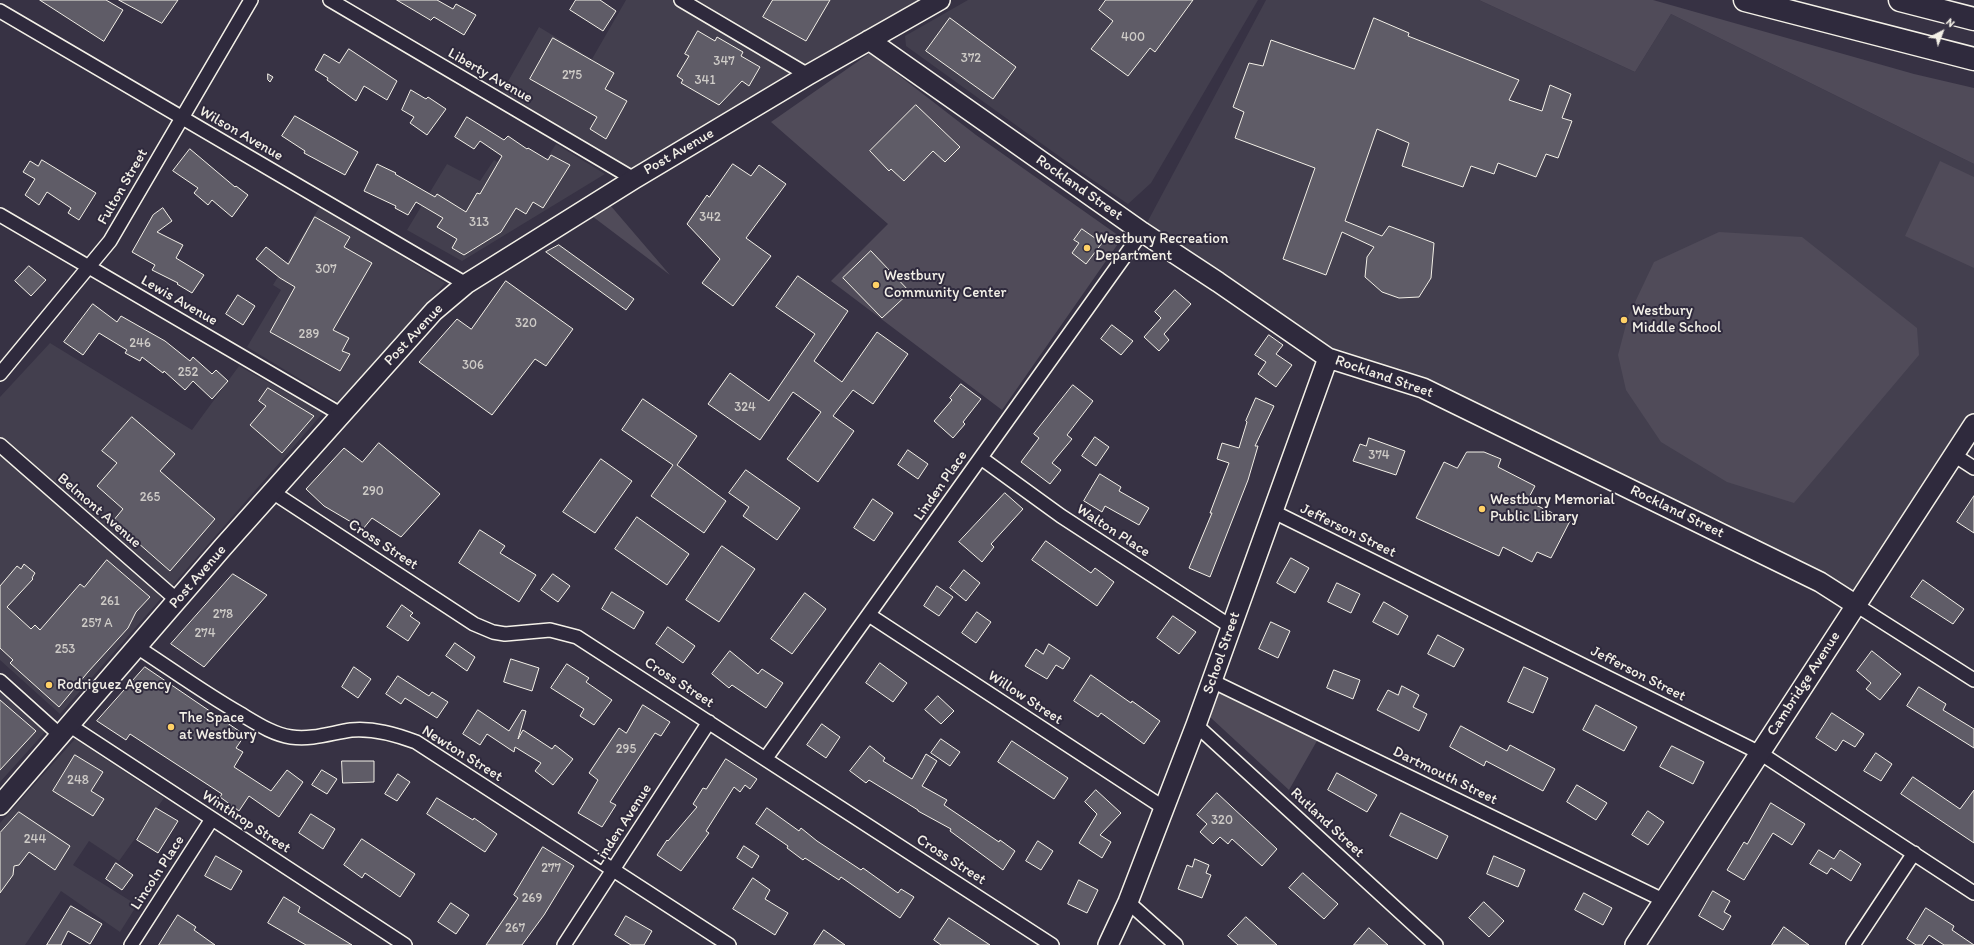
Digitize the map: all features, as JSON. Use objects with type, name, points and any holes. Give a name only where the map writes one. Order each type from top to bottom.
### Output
[{"type":"highway","points":[[1745,0],[1974,59]]},
{"type":"highway","points":[[1900,0],[1974,19]]},
{"type":"street","name":"Fulton Street","points":[[0,374],[110,241],[251,0]]},
{"type":"street","name":"Liberty Avenue","points":[[330,0],[634,179]]},
{"type":"street","points":[[681,0],[808,75]]},
{"type":"street","name":"Post Avenue","points":[[0,805],[177,600],[274,493],[434,311],[466,284],[634,179],[808,75],[940,0]]},
{"type":"street","name":"Wilson Avenue","points":[[0,11],[466,284]]},
{"type":"street","name":"Rockland Street","points":[[869,40],[1142,232],[1218,282],[1328,358],[1423,388],[1820,582],[1974,680]]},
{"type":"street","name":"Lewis Avenue","points":[[0,215],[342,415]]},
{"type":"street","name":"Linden Place","points":[[766,758],[1142,232]]},
{"type":"street","name":"School Street","points":[[1108,945],[1128,902],[1196,724],[1230,626],[1328,358]]},
{"type":"street","name":"Cambridge Avenue","points":[[1635,945],[1974,424]]},
{"type":"street","name":"Belmont Avenue","points":[[0,445],[177,600]]},
{"type":"street","points":[[1954,455],[1974,468]]},
{"type":"street","name":"Walton Place","points":[[981,458],[1061,516],[1230,626]]},
{"type":"street","name":"Cross Street","points":[[274,493],[474,624],[493,632],[505,634],[550,630],[577,636],[1052,945]]},
{"type":"street","name":"Jefferson Street","points":[[1272,512],[1760,752],[1974,894]]},
{"type":"street","name":"Willow Street","points":[[869,615],[1164,808]]},
{"type":"street","name":"Newton Street","points":[[137,647],[226,706],[271,732],[291,737],[310,739],[351,730],[368,730],[392,733],[416,742],[729,945]]},
{"type":"street","name":"Winthrop Street","points":[[0,680],[65,730],[212,819],[405,945]]},
{"type":"street","name":"Dartmouth Street","points":[[1212,681],[1663,900]]},
{"type":"street","name":"Linden Avenue","points":[[564,945],[710,722]]},
{"type":"street","name":"Rutland Street","points":[[1196,724],[1436,945]]},
{"type":"street","name":"Lincoln Place","points":[[131,945],[212,819]]},
{"type":"street","points":[[1853,945],[1914,853]]},
{"type":"street","points":[[1128,902],[1176,945]]},
{"type":"shaded area","points":[[626,0],[940,0],[634,179],[498,99],[539,27],[592,59]]},
{"type":"shaded area","points":[[968,0],[1258,0],[1151,183],[1128,204],[906,46],[905,36]]},
{"type":"shaded area","name":"Westbury Middle School","points":[[1266,0],[1479,0],[1635,72],[1671,14],[1974,164],[1974,424],[1856,605],[1515,432],[1328,358],[1142,232]]},
{"type":"shaded area","points":[[1479,0],[1653,0],[1914,74],[1974,88],[1974,164],[1671,14],[1635,72]]},
{"type":"shaded area","points":[[870,53],[976,135],[1122,238],[1002,410],[831,281],[888,224],[771,122]]},
{"type":"shaded area","points":[[556,144],[605,174],[462,261],[407,230],[447,164],[480,181],[494,160],[532,181]]},
{"type":"shaded area","points":[[1940,161],[1974,177],[1974,268],[1905,236]]},
{"type":"shaded area","points":[[604,198],[670,275],[584,210]]},
{"type":"shaded area","points":[[320,206],[445,283],[338,402],[247,347],[281,290],[273,285]]},
{"type":"shaded area","points":[[1719,232],[1802,237],[1917,328],[1919,355],[1794,503],[1727,482],[1661,442],[1626,390],[1618,355],[1628,317],[1654,262]]},
{"type":"shaded area","points":[[50,343],[192,430],[239,366],[323,413],[60,714],[0,660],[0,397]]},
{"type":"shaded area","points":[[0,689],[46,731],[0,782]]},
{"type":"shaded area","points":[[1218,691],[1318,739],[1289,790],[1210,717]]},
{"type":"shaded area","points":[[75,739],[164,798],[119,861],[89,841],[73,865],[137,905],[120,932],[61,891],[25,945],[0,945],[0,823]]},
{"type":"building","points":[[40,0],[106,0],[123,10],[104,41]]},
{"type":"building","points":[[119,0],[178,0],[162,23]]},
{"type":"building","points":[[397,0],[437,0],[453,9],[456,4],[476,15],[464,35],[434,17],[431,20]]},
{"type":"building","points":[[576,0],[600,0],[616,11],[603,31],[570,10]]},
{"type":"building","points":[[773,0],[830,0],[806,41],[763,17]]},
{"type":"building","points":[[1106,0],[1193,0],[1155,52],[1150,48],[1128,76],[1091,49],[1113,21],[1099,10]]},
{"type":"building","points":[[950,18],[1016,67],[993,99],[926,51]]},
{"type":"building","points":[[1374,18],[1409,33],[1408,36],[1519,80],[1509,100],[1542,111],[1550,85],[1571,94],[1562,118],[1572,121],[1558,158],[1546,154],[1536,177],[1498,163],[1494,174],[1471,166],[1463,187],[1402,166],[1409,143],[1377,129],[1345,221],[1382,236],[1389,226],[1434,243],[1431,278],[1419,297],[1399,298],[1382,292],[1365,277],[1367,257],[1374,247],[1342,232],[1326,275],[1283,259],[1315,168],[1235,138],[1244,112],[1233,107],[1249,63],[1263,66],[1271,40],[1354,69]]},
{"type":"building","points":[[698,31],[715,41],[717,37],[743,52],[741,56],[760,67],[749,86],[742,81],[719,105],[681,83],[683,80],[677,76],[689,56],[685,54]]},
{"type":"building","points":[[553,38],[614,73],[605,89],[627,101],[606,139],[590,129],[597,117],[530,79]]},
{"type":"building","points":[[349,49],[397,81],[387,100],[364,86],[356,101],[327,80],[328,78],[315,70],[324,54],[339,63]]},
{"type":"building","points":[[268,74],[273,77],[270,82],[268,80]]},
{"type":"building","points":[[411,90],[426,99],[428,97],[446,109],[427,135],[410,123],[414,117],[402,110]]},
{"type":"building","points":[[916,105],[960,147],[945,162],[933,151],[904,181],[891,169],[889,171],[870,151]]},
{"type":"building","points":[[295,116],[358,152],[345,175],[304,153],[305,151],[282,136]]},
{"type":"building","points":[[467,117],[504,140],[508,136],[527,149],[528,148],[548,160],[551,155],[570,165],[543,208],[533,202],[526,214],[516,208],[501,232],[464,255],[452,248],[457,239],[437,227],[443,218],[416,202],[408,215],[395,208],[396,206],[364,191],[377,164],[396,173],[395,174],[435,197],[437,194],[466,212],[477,193],[480,194],[502,156],[480,141],[474,149],[455,137]]},
{"type":"building","points":[[190,149],[235,187],[236,186],[248,195],[232,217],[212,200],[208,205],[194,193],[198,188],[173,171]]},
{"type":"building","points":[[42,160],[96,193],[79,220],[68,213],[71,208],[47,192],[39,205],[25,195],[35,179],[23,172],[30,161],[38,166]]},
{"type":"building","points":[[733,164],[751,176],[759,165],[786,184],[746,238],[771,256],[733,306],[702,283],[720,259],[687,224],[707,195],[709,197]]},
{"type":"building","points":[[163,208],[172,221],[157,232],[183,245],[176,258],[204,275],[192,293],[177,284],[178,283],[152,270],[155,265],[132,252],[153,215]]},
{"type":"building","points":[[315,217],[350,237],[344,247],[372,263],[333,330],[349,338],[342,351],[350,354],[340,371],[270,332],[295,287],[280,278],[256,259],[266,247],[288,264]]},
{"type":"building","name":"Westbury Recreation Department","points":[[1082,229],[1102,243],[1086,264],[1072,253],[1079,243],[1074,240]]},
{"type":"building","points":[[559,245],[634,299],[626,310],[546,252]]},
{"type":"building","name":"Westbury Community Center","points":[[871,251],[910,292],[882,318],[843,278]]},
{"type":"building","points":[[29,266],[46,280],[31,296],[15,281]]},
{"type":"building","points":[[798,276],[848,311],[814,361],[842,382],[877,332],[908,354],[873,404],[853,390],[833,416],[854,431],[818,482],[787,459],[821,412],[793,392],[760,440],[708,404],[730,373],[769,401],[815,334],[776,307]]},
{"type":"building","points":[[506,281],[573,329],[546,366],[535,359],[492,415],[419,362],[457,319],[471,329]]},
{"type":"building","points":[[1175,290],[1191,304],[1164,334],[1169,340],[1159,351],[1144,337],[1161,318],[1155,312]]},
{"type":"building","points":[[238,295],[255,306],[243,325],[226,314]]},
{"type":"building","points":[[93,304],[117,322],[121,316],[165,341],[190,361],[193,357],[212,374],[216,370],[228,381],[212,399],[193,381],[185,390],[164,371],[163,373],[142,357],[140,361],[125,353],[127,350],[99,333],[83,355],[64,342]]},
{"type":"building","points":[[1112,325],[1133,341],[1121,355],[1101,339]]},
{"type":"building","points":[[1269,335],[1283,345],[1276,354],[1292,365],[1276,387],[1258,374],[1266,362],[1255,355]]},
{"type":"building","points":[[961,384],[981,399],[963,422],[965,424],[953,438],[934,421],[952,400],[950,398]]},
{"type":"building","points":[[1073,385],[1093,401],[1067,435],[1072,439],[1052,463],[1061,470],[1050,484],[1021,462],[1039,438],[1034,434]]},
{"type":"building","points":[[268,388],[314,416],[282,453],[250,425],[266,406],[259,401]]},
{"type":"building","points":[[1256,398],[1274,406],[1255,446],[1258,446],[1248,480],[1210,577],[1189,568],[1212,513],[1210,513],[1229,463],[1217,459],[1222,443],[1239,448],[1247,422],[1246,421]]},
{"type":"building","points":[[643,399],[697,436],[677,465],[726,501],[704,533],[651,496],[673,465],[622,430]]},
{"type":"building","points":[[132,417],[175,454],[160,471],[215,519],[170,571],[113,521],[123,509],[97,486],[117,463],[102,451]]},
{"type":"building","points":[[1095,437],[1109,447],[1096,466],[1082,456]]},
{"type":"building","points":[[1369,438],[1405,451],[1396,475],[1353,461],[1360,444],[1366,446]]},
{"type":"building","points":[[379,443],[440,494],[401,537],[372,518],[363,529],[324,506],[306,489],[344,448],[362,462]]},
{"type":"building","points":[[908,450],[928,464],[918,479],[898,465]]},
{"type":"building","name":"Westbury Memorial Public Library","points":[[1467,452],[1484,452],[1501,459],[1498,467],[1535,486],[1527,501],[1570,521],[1551,558],[1537,552],[1532,562],[1503,547],[1499,556],[1416,518],[1444,462],[1457,468]]},
{"type":"building","points":[[601,459],[632,481],[595,533],[563,512]]},
{"type":"building","points":[[746,470],[800,508],[777,540],[743,516],[749,507],[729,493]]},
{"type":"building","points":[[1100,474],[1121,487],[1119,491],[1149,508],[1139,525],[1105,506],[1102,512],[1084,501]]},
{"type":"building","points":[[1005,493],[1023,509],[991,544],[994,547],[982,562],[959,542]]},
{"type":"building","points":[[1974,496],[1974,533],[1957,522]]},
{"type":"building","points":[[873,499],[893,513],[874,541],[854,528]]},
{"type":"building","points":[[637,517],[689,554],[667,585],[615,549]]},
{"type":"building","points":[[480,530],[505,546],[500,553],[536,575],[519,602],[459,563]]},
{"type":"building","points":[[1046,541],[1091,573],[1095,568],[1114,582],[1097,606],[1032,560]]},
{"type":"building","points":[[722,546],[755,569],[719,622],[686,600]]},
{"type":"building","points":[[1291,558],[1309,568],[1295,593],[1277,583]]},
{"type":"building","points":[[107,560],[150,597],[136,612],[128,628],[59,707],[10,663],[13,660],[0,648],[0,586],[17,566],[21,569],[24,564],[35,573],[32,578],[33,579],[7,607],[31,629],[35,625],[40,630],[80,584],[84,587]]},
{"type":"building","points":[[964,570],[980,583],[966,601],[950,588]]},
{"type":"building","points":[[233,574],[267,595],[204,667],[171,644]]},
{"type":"building","points":[[553,574],[570,586],[558,602],[541,590]]},
{"type":"building","points":[[1923,580],[1964,609],[1953,624],[1911,597]]},
{"type":"building","points":[[1337,583],[1360,594],[1351,613],[1328,602]]},
{"type":"building","points":[[937,586],[953,597],[939,616],[924,606]]},
{"type":"building","points":[[612,592],[644,612],[634,629],[602,609]]},
{"type":"building","points":[[805,593],[826,609],[792,654],[771,639]]},
{"type":"building","points":[[1384,602],[1408,616],[1398,635],[1373,622]]},
{"type":"building","points":[[402,605],[413,613],[410,616],[420,623],[408,641],[387,627]]},
{"type":"building","points":[[977,612],[991,622],[976,643],[962,633]]},
{"type":"building","points":[[1173,616],[1196,632],[1179,654],[1157,638]]},
{"type":"building","points":[[1271,622],[1290,631],[1278,658],[1259,649]]},
{"type":"building","points":[[668,627],[695,646],[683,663],[656,644]]},
{"type":"building","points":[[1438,635],[1464,649],[1454,667],[1428,654]]},
{"type":"building","points":[[455,643],[475,657],[467,671],[446,656]]},
{"type":"building","points":[[1049,644],[1070,658],[1063,669],[1056,665],[1047,679],[1025,666],[1036,649],[1043,654]]},
{"type":"building","points":[[730,651],[758,674],[762,669],[783,683],[766,708],[732,685],[729,688],[712,674]]},
{"type":"building","points":[[1872,651],[1901,674],[1880,700],[1866,689],[1871,683],[1857,671]]},
{"type":"building","points":[[511,659],[539,668],[532,691],[504,682]]},
{"type":"building","points":[[880,663],[907,683],[893,702],[866,683]]},
{"type":"building","points":[[567,664],[589,678],[586,682],[612,700],[594,725],[580,716],[584,709],[551,688]]},
{"type":"building","name":"The Space at Westbury","points":[[145,667],[245,735],[236,748],[243,752],[234,767],[271,791],[287,770],[303,782],[279,817],[249,796],[239,811],[220,797],[222,794],[130,734],[126,740],[97,721]]},
{"type":"building","points":[[354,667],[371,679],[358,698],[342,687]]},
{"type":"building","points":[[1524,667],[1548,678],[1533,713],[1508,702]]},
{"type":"building","points":[[1334,670],[1360,680],[1353,699],[1327,688]]},
{"type":"building","points":[[1091,675],[1160,721],[1144,744],[1101,713],[1098,717],[1074,701]]},
{"type":"building","points":[[398,676],[429,696],[432,692],[448,702],[437,718],[405,698],[401,704],[386,694]]},
{"type":"building","points":[[1402,686],[1419,695],[1413,707],[1427,714],[1419,731],[1377,710],[1388,690],[1398,695]]},
{"type":"building","points":[[1919,687],[1946,704],[1943,710],[1974,729],[1974,748],[1907,706]]},
{"type":"building","points":[[938,696],[954,711],[941,724],[925,710]]},
{"type":"building","points":[[0,700],[36,731],[0,770]]},
{"type":"building","points":[[643,705],[670,722],[661,736],[655,733],[610,802],[616,805],[602,827],[578,813],[598,780],[589,773],[619,728],[626,733]]},
{"type":"building","points":[[1596,705],[1637,727],[1624,751],[1583,730]]},
{"type":"building","points":[[478,710],[509,731],[522,710],[526,711],[518,739],[523,730],[552,749],[555,745],[573,759],[553,785],[535,771],[541,763],[515,747],[514,752],[487,734],[480,745],[463,734]]},
{"type":"building","points":[[1832,713],[1864,734],[1855,747],[1843,740],[1836,751],[1816,738]]},
{"type":"building","points":[[822,724],[840,737],[826,758],[807,745]]},
{"type":"building","points":[[1461,726],[1507,751],[1510,745],[1555,769],[1543,791],[1486,761],[1484,766],[1450,747]]},
{"type":"building","points":[[941,739],[960,752],[950,766],[931,753]]},
{"type":"building","points":[[1012,741],[1068,778],[1054,799],[998,762]]},
{"type":"building","points":[[870,746],[885,758],[883,761],[912,779],[926,754],[937,761],[922,786],[947,800],[944,805],[1015,851],[1003,870],[950,831],[951,829],[918,811],[869,780],[866,783],[850,771]]},
{"type":"building","points":[[1672,746],[1704,762],[1693,784],[1660,767]]},
{"type":"building","points":[[1876,753],[1892,764],[1881,781],[1864,771]]},
{"type":"building","points":[[75,755],[103,772],[91,791],[104,799],[93,816],[53,791]]},
{"type":"building","points":[[726,759],[757,779],[750,789],[745,785],[740,792],[734,787],[706,831],[709,833],[681,871],[657,855],[667,840],[668,841],[697,807],[693,804],[703,788],[706,789]]},
{"type":"building","points":[[342,761],[374,761],[374,782],[343,783]]},
{"type":"building","points":[[322,770],[337,779],[327,794],[312,785]]},
{"type":"building","points":[[1337,773],[1377,795],[1367,812],[1328,790]]},
{"type":"building","points":[[398,774],[410,782],[397,801],[385,794]]},
{"type":"building","points":[[1913,777],[1960,809],[1974,790],[1974,843],[1901,794]]},
{"type":"building","points":[[1577,785],[1607,803],[1596,820],[1567,802]]},
{"type":"building","points":[[1096,790],[1121,813],[1100,835],[1111,842],[1102,858],[1079,843],[1097,814],[1085,802]]},
{"type":"building","points":[[1217,793],[1277,849],[1262,866],[1232,839],[1228,844],[1220,837],[1213,844],[1200,832],[1207,824],[1197,815]]},
{"type":"building","points":[[437,798],[473,820],[474,818],[497,834],[485,852],[427,814]]},
{"type":"building","points":[[1771,803],[1805,824],[1792,845],[1773,833],[1744,880],[1727,870],[1744,842],[1747,844]]},
{"type":"building","points":[[156,808],[178,821],[158,853],[137,840]]},
{"type":"building","points":[[767,808],[799,831],[801,828],[817,841],[861,870],[863,868],[898,893],[901,889],[914,897],[900,918],[841,877],[839,880],[805,858],[803,860],[787,848],[788,846],[756,824]]},
{"type":"building","points":[[1648,811],[1664,822],[1648,845],[1632,835]]},
{"type":"building","points":[[19,812],[70,846],[55,870],[29,852],[19,865],[14,866],[13,875],[0,893],[0,833]]},
{"type":"building","points":[[1401,813],[1448,836],[1437,859],[1390,836]]},
{"type":"building","points":[[311,814],[335,829],[323,849],[299,833]]},
{"type":"building","points":[[362,839],[415,874],[400,897],[365,873],[362,878],[344,865]]},
{"type":"building","points":[[1038,841],[1053,851],[1041,870],[1026,861]]},
{"type":"building","points":[[744,846],[759,856],[752,868],[737,858]]},
{"type":"building","points":[[543,847],[574,866],[544,915],[522,945],[486,945],[518,898],[514,895]]},
{"type":"building","points":[[1819,850],[1834,859],[1840,850],[1861,864],[1851,881],[1831,868],[1827,874],[1810,864]]},
{"type":"building","points":[[216,856],[242,871],[231,890],[205,876]]},
{"type":"building","points":[[1494,856],[1525,870],[1518,887],[1487,874]]},
{"type":"building","points":[[1195,859],[1209,865],[1206,873],[1211,875],[1202,898],[1178,889],[1187,865],[1192,867]]},
{"type":"building","points":[[116,863],[133,875],[122,890],[106,879]]},
{"type":"building","points":[[1303,873],[1338,904],[1324,919],[1289,888]]},
{"type":"building","points":[[753,878],[770,890],[765,899],[788,913],[775,935],[733,909]]},
{"type":"building","points":[[1079,880],[1098,890],[1087,913],[1068,904]]},
{"type":"building","points":[[1713,891],[1730,901],[1724,912],[1731,916],[1723,930],[1699,916]]},
{"type":"building","points":[[1584,893],[1612,908],[1603,925],[1575,910]]},
{"type":"building","points":[[284,897],[300,907],[298,912],[352,945],[306,945],[268,923]]},
{"type":"building","points":[[1484,902],[1504,921],[1489,937],[1469,918]]},
{"type":"building","points":[[451,903],[469,915],[456,934],[438,922]]},
{"type":"building","points":[[71,906],[102,924],[90,944],[68,931],[61,945],[47,945]]},
{"type":"building","points":[[1926,908],[1954,926],[1952,930],[1974,945],[1944,945],[1929,935],[1922,945],[1916,945],[1907,939]]},
{"type":"building","points":[[178,915],[196,927],[194,930],[215,945],[159,945]]},
{"type":"building","points":[[626,916],[652,931],[644,945],[631,945],[615,935]]},
{"type":"building","points":[[1246,917],[1277,945],[1238,945],[1228,936]]},
{"type":"building","points":[[949,918],[990,945],[941,945],[934,940]]},
{"type":"building","points":[[1784,927],[1809,945],[1772,945]]},
{"type":"building","points":[[1369,928],[1388,945],[1354,945]]},
{"type":"building","points":[[824,930],[845,945],[814,945]]},
{"type":"place","name":"Westbury Recreation Department","points":[[1087,248]]},
{"type":"place","name":"Westbury Community Center","points":[[876,285]]},
{"type":"place","name":"Westbury Middle School","points":[[1624,320]]},
{"type":"place","name":"Westbury Memorial Public Library","points":[[1482,509]]},
{"type":"place","name":"Rodriguez Agency","points":[[49,685]]},
{"type":"place","name":"The Space at Westbury","points":[[171,727]]}]
